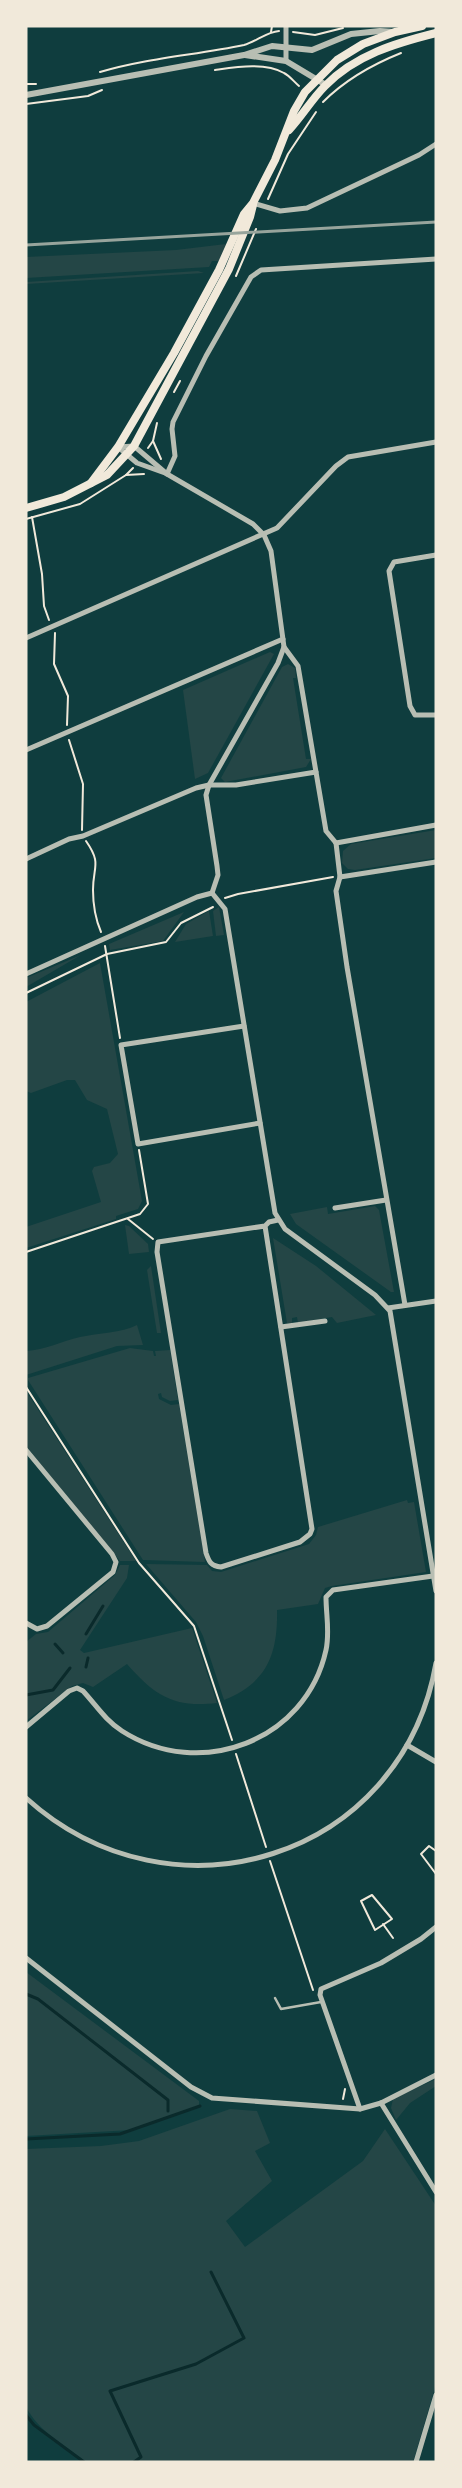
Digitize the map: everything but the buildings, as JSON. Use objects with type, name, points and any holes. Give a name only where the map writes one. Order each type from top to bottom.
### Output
[{"type":"main road","points":[[91,483],[118,446],[174,353],[219,270],[244,214],[253,203],[288,132],[294,111],[306,92],[316,79],[337,60],[362,44],[395,32],[422,26]]},
{"type":"main road","points":[[288,132],[326,85],[344,70],[367,56],[436,33]]},
{"type":"main road","points":[[26,508],[64,497],[108,475],[134,446],[230,269],[250,217],[253,203]]},
{"type":"street","points":[[286,28],[286,62]]},
{"type":"street","points":[[26,95],[244,55],[264,47],[312,50],[351,34],[380,31],[395,32]]},
{"type":"street","points":[[244,55],[286,62],[326,85]]},
{"type":"street","points":[[253,203],[290,212],[312,206],[419,155],[436,144]]},
{"type":"street","points":[[167,474],[175,456],[173,422],[224,324],[251,277],[258,271],[290,267],[436,259]]},
{"type":"street","points":[[26,638],[277,528],[336,466],[348,457],[436,442]]},
{"type":"street","points":[[118,446],[134,446],[167,474],[253,524],[264,535],[270,551],[284,647],[278,663],[206,795],[218,874],[212,893]]},
{"type":"street","points":[[118,446],[127,455],[145,467],[167,474]]},
{"type":"street","points":[[436,555],[394,562],[390,567],[389,576],[410,706],[415,715],[420,717],[436,715]]},
{"type":"street","points":[[26,750],[284,639]]},
{"type":"street","points":[[284,647],[298,666],[326,831],[336,843],[340,876],[336,891],[405,1306]]},
{"type":"street","points":[[26,859],[69,839],[83,836],[196,788],[210,785],[236,785],[316,772]]},
{"type":"street","points":[[336,843],[436,825]]},
{"type":"street","points":[[340,876],[436,862]]},
{"type":"street","points":[[212,893],[225,909],[275,1213],[284,1229],[375,1295],[388,1308],[436,1591]]},
{"type":"street","points":[[26,974],[197,897],[212,893]]},
{"type":"street","points":[[244,1026],[122,1045],[138,1144],[260,1123]]},
{"type":"street","points":[[334,1208],[386,1200]]},
{"type":"street","points":[[265,1226],[312,1529],[310,1534],[300,1542],[221,1568],[209,1563],[156,1252],[158,1242],[265,1226],[269,1222],[278,1220]]},
{"type":"street","points":[[388,1308],[436,1300]]},
{"type":"street","points":[[281,1327],[325,1321]]},
{"type":"street","points":[[26,1450],[112,1554],[116,1562],[113,1572],[42,1629],[34,1629],[26,1623]]},
{"type":"street","points":[[26,1727],[69,1692],[78,1688],[83,1690],[111,1723],[147,1744],[187,1754],[213,1753],[234,1749],[257,1740],[276,1728],[294,1711],[310,1690],[321,1667],[326,1650],[328,1627],[326,1597],[328,1593],[334,1590],[433,1576]]},
{"type":"street","points":[[26,1798],[43,1813],[81,1837],[135,1858],[173,1865],[209,1866],[269,1856],[316,1836],[360,1805],[389,1773],[407,1745],[425,1708],[436,1663]]},
{"type":"street","points":[[407,1745],[436,1762]]},
{"type":"street","points":[[360,2109],[322,2002],[320,1991],[323,1987],[380,1963],[414,1944],[436,1927]]},
{"type":"street","points":[[26,1958],[191,2088],[212,2098],[360,2109],[381,2103],[436,2075]]},
{"type":"street","points":[[381,2103],[436,2192]]},
{"type":"street","points":[[416,2462],[436,2395]]},
{"type":"lane","points":[[275,1998],[281,2009],[322,2002]]},
{"type":"path","points":[[93,74],[148,60],[245,44],[263,38],[271,32],[272,26]]},
{"type":"path","points":[[286,28],[315,34],[325,32]]},
{"type":"path","points":[[264,207],[288,154],[320,105],[350,79],[377,63],[407,51]]},
{"type":"path","points":[[211,70],[244,66],[268,68],[284,73],[306,92]]},
{"type":"path","points":[[26,84],[40,84]]},
{"type":"path","points":[[26,104],[88,96],[107,88]]},
{"type":"path","points":[[240,269],[258,224]]},
{"type":"path","points":[[153,441],[167,474]]},
{"type":"path","points":[[32,517],[42,574],[44,606],[56,640],[54,664],[68,696],[68,732],[83,784],[83,836],[94,854],[96,862],[97,871],[93,888],[94,911],[107,954],[122,1045]]},
{"type":"path","points":[[26,993],[58,975],[107,954],[166,942],[181,923],[211,909],[234,894],[340,876]]},
{"type":"path","points":[[26,1252],[139,1215],[148,1204],[138,1144]]},
{"type":"path","points":[[128,1218],[144,1234],[158,1242]]},
{"type":"path","points":[[26,1388],[139,1563],[194,1626],[287,1912]]},
{"type":"path","points":[[436,1851],[429,1846],[421,1854],[436,1874]]},
{"type":"path","points":[[372,1895],[392,1919],[383,1924],[375,1930],[361,1901],[372,1895]]},
{"type":"path","points":[[383,1924],[393,1938]]},
{"type":"path","points":[[342,2109],[345,2084]]},
{"type":"shaded area","points":[[226,244],[219,261],[212,261],[209,267],[26,278],[26,257],[176,250]]},
{"type":"shaded area","points":[[198,271],[204,273],[26,284],[26,282]]},
{"type":"shaded area","points":[[270,652],[274,654],[208,773],[195,779],[183,690]]},
{"type":"shaded area","points":[[288,664],[295,668],[296,678],[293,678],[306,759],[311,759],[306,767],[225,782],[221,778],[282,667]]},
{"type":"shaded area","points":[[436,830],[436,858],[355,870],[348,869],[342,863],[343,851],[351,844]]},
{"type":"shaded area","points":[[219,907],[224,935],[216,936],[213,911]]},
{"type":"shaded area","points":[[209,911],[213,936],[175,942],[186,924]]},
{"type":"shaded area","points":[[184,912],[163,941],[110,950],[109,944]]},
{"type":"shaded area","points":[[81,955],[74,959],[26,987],[26,978]]},
{"type":"shaded area","points":[[100,963],[142,1201],[138,1209],[116,1216],[116,1219],[26,1248],[26,1227],[101,1202],[92,1171],[94,1167],[110,1163],[118,1154],[107,1109],[87,1100],[75,1080],[67,1080],[31,1093],[26,1091],[26,1002]]},
{"type":"shaded area","points":[[375,1206],[379,1210],[394,1292],[391,1292],[296,1224],[290,1214],[327,1207],[328,1214]]},
{"type":"shaded area","points":[[125,1225],[129,1226],[148,1244],[149,1252],[129,1254]]},
{"type":"shaded area","points":[[273,1238],[316,1266],[376,1315],[337,1323],[332,1317],[298,1323],[297,1317],[292,1318],[292,1323],[287,1323]]},
{"type":"shaded area","points":[[151,1266],[161,1333],[157,1333],[147,1270]]},
{"type":"shaded area","points":[[137,1325],[143,1345],[117,1346],[26,1375],[26,1351],[40,1349],[80,1337],[124,1330]]},
{"type":"shaded area","points":[[130,1348],[153,1351],[154,1356],[156,1356],[155,1351],[170,1350],[178,1400],[170,1401],[162,1397],[161,1393],[158,1394],[159,1399],[171,1405],[179,1404],[205,1562],[143,1560],[28,1380],[28,1378]]},
{"type":"shaded area","points":[[26,1391],[136,1561],[120,1561],[26,1446]]},
{"type":"shaded area","points":[[407,1500],[408,1503],[414,1502],[426,1572],[332,1586],[325,1588],[318,1604],[277,1610],[275,1640],[267,1665],[251,1685],[224,1700],[203,1636],[196,1622],[146,1564],[207,1565],[212,1571],[221,1572],[309,1544],[316,1535],[318,1527]]},
{"type":"shaded area","points":[[120,1565],[129,1565],[127,1578],[80,1650],[84,1653],[192,1628],[217,1703],[189,1704],[166,1697],[156,1692],[127,1664],[93,1687],[83,1683],[72,1686],[26,1721],[26,1642],[36,1634],[48,1632],[115,1575]]},
{"type":"shaded area","points":[[26,1972],[199,2101],[199,2106],[131,2130],[26,2136]]},
{"type":"shaded area","points":[[436,2079],[436,2086],[410,2103],[396,2120],[391,2108],[393,2099]]},
{"type":"shaded area","points":[[230,2109],[257,2111],[270,2143],[255,2151],[272,2181],[226,2221],[245,2247],[363,2161],[385,2129],[436,2206],[436,2384],[413,2462],[86,2462],[45,2431],[31,2416],[26,2407],[26,2149],[101,2146],[139,2141]]},
{"type":"waterway","points":[[86,1634],[103,1606]]},
{"type":"waterway","points":[[55,1644],[63,1653]]},
{"type":"waterway","points":[[86,1667],[88,1658]]},
{"type":"waterway","points":[[26,1695],[53,1690],[70,1668]]},
{"type":"waterway","points":[[26,1994],[38,1999],[168,2100],[168,2111]]},
{"type":"waterway","points":[[26,2139],[120,2134],[200,2106]]},
{"type":"waterway","points":[[134,2462],[141,2457],[110,2391],[196,2364],[244,2338],[211,2272]]},
{"type":"waterway","points":[[26,2415],[34,2425],[84,2462]]},
{"type":"railway","points":[[26,245],[436,222]]}]
